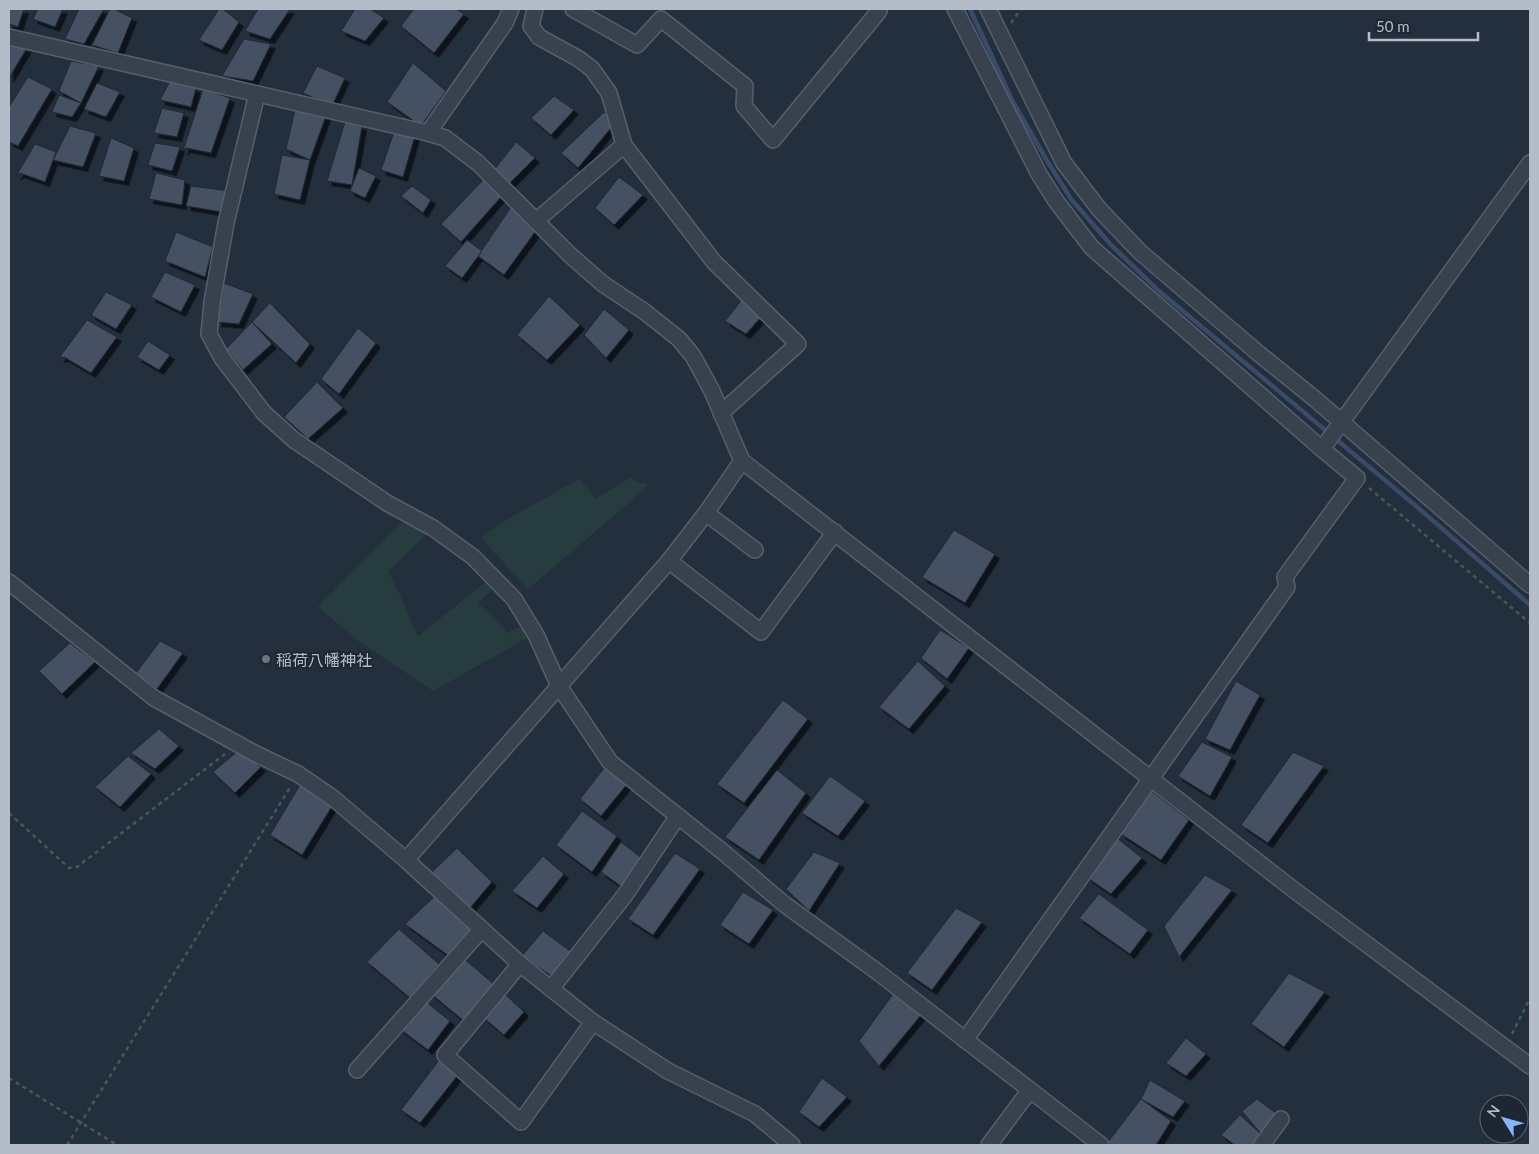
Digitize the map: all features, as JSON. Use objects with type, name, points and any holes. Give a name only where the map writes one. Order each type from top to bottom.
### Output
[{"type":"street","points":[[428,133],[512,9]]},
{"type":"street","points":[[535,9],[531,26],[539,37],[579,59],[592,70],[609,93],[624,145],[714,262],[798,344],[721,413]]},
{"type":"street","points":[[574,9],[637,45],[661,19],[745,86],[744,106],[773,140],[879,9]]},
{"type":"street","points":[[955,9],[1040,174],[1056,201],[1092,248],[1324,446],[1357,478],[1285,577],[1287,587],[965,1040]]},
{"type":"street","points":[[988,9],[1064,163],[1099,209],[1140,252],[1339,425],[1530,585]]},
{"type":"street","points":[[9,37],[445,138],[478,163],[570,255],[603,284],[645,312],[679,339],[693,356],[712,391],[742,461],[1294,890],[1530,1066]]},
{"type":"street","points":[[257,94],[226,223],[212,302],[209,334],[222,358],[264,413],[294,440],[387,503],[433,528],[473,557],[514,599],[536,635],[559,686],[610,762],[784,904],[879,973],[1101,1145]]},
{"type":"street","points":[[536,221],[624,145]]},
{"type":"street","points":[[1324,446],[1530,163]]},
{"type":"street","points":[[406,860],[670,561],[742,461]]},
{"type":"street","points":[[706,513],[755,550]]},
{"type":"street","points":[[670,561],[761,632],[835,532]]},
{"type":"street","points":[[9,582],[154,698],[298,774],[333,798],[406,860],[520,964],[593,1022],[668,1072],[755,1114],[792,1145]]},
{"type":"street","points":[[551,989],[625,895],[678,816]]},
{"type":"street","points":[[357,1070],[481,930]]},
{"type":"street","points":[[520,964],[445,1056],[521,1122],[593,1022]]},
{"type":"street","points":[[989,1145],[1030,1090]]},
{"type":"street","points":[[1262,1145],[1281,1118]]},
{"type":"path","points":[[1357,478],[1530,623]]},
{"type":"path","points":[[9,813],[69,868],[77,867],[238,744]]},
{"type":"path","points":[[67,1145],[298,774]]},
{"type":"path","points":[[1505,1046],[1530,998]]},
{"type":"path","points":[[9,1078],[117,1145]]},
{"type":"green space","points":[[630,478],[648,485],[528,589],[481,538],[499,524],[579,479],[596,498]]},
{"type":"green space","points":[[404,520],[427,534],[389,571],[418,636],[487,581],[494,588],[478,603],[508,633],[523,625],[529,637],[433,691],[358,641],[318,607]]},
{"type":"building","points":[[9,9],[24,9],[18,27],[9,24]]},
{"type":"building","points":[[38,9],[63,9],[55,27],[33,19]]},
{"type":"building","points":[[79,9],[104,9],[84,44],[65,39]]},
{"type":"building","points":[[110,9],[114,9],[132,18],[118,53],[92,45]]},
{"type":"building","points":[[219,9],[223,9],[239,22],[222,50],[199,40]]},
{"type":"building","points":[[258,9],[290,9],[270,39],[245,31]]},
{"type":"building","points":[[355,9],[370,9],[384,18],[365,41],[341,31]]},
{"type":"building","points":[[414,9],[456,9],[464,14],[434,53],[401,26]]},
{"type":"building","points":[[244,39],[271,44],[253,81],[222,76]]},
{"type":"building","points":[[9,44],[27,48],[9,78]]},
{"type":"building","points":[[71,61],[99,66],[81,103],[59,91]]},
{"type":"building","points":[[413,63],[446,91],[421,126],[387,102]]},
{"type":"building","points":[[317,66],[345,78],[332,106],[303,93]]},
{"type":"building","points":[[28,77],[52,89],[18,146],[9,142],[9,107]]},
{"type":"building","points":[[170,81],[196,88],[191,107],[160,100]]},
{"type":"building","points":[[97,83],[120,92],[106,117],[84,109]]},
{"type":"building","points":[[203,89],[230,98],[211,153],[186,148],[183,151]]},
{"type":"building","points":[[59,95],[81,103],[72,117],[52,112]]},
{"type":"building","points":[[554,96],[574,110],[551,135],[531,118]]},
{"type":"building","points":[[162,108],[184,113],[177,137],[154,133]]},
{"type":"building","points":[[295,110],[326,116],[310,160],[286,149]]},
{"type":"building","points":[[604,112],[615,123],[578,168],[561,153]]},
{"type":"building","points":[[345,122],[362,126],[352,185],[327,181]]},
{"type":"building","points":[[70,126],[96,133],[83,167],[53,160]]},
{"type":"building","points":[[394,132],[415,136],[403,177],[381,170]]},
{"type":"building","points":[[111,138],[134,148],[124,181],[99,176]]},
{"type":"building","points":[[516,142],[535,158],[510,183],[494,170]]},
{"type":"building","points":[[155,143],[180,147],[172,171],[148,165]]},
{"type":"building","points":[[35,144],[56,152],[45,182],[20,173],[16,176]]},
{"type":"building","points":[[282,155],[310,160],[300,200],[274,194]]},
{"type":"building","points":[[359,168],[376,176],[365,198],[350,191]]},
{"type":"building","points":[[156,173],[185,180],[182,205],[149,199]]},
{"type":"building","points":[[619,177],[643,195],[614,225],[595,208]]},
{"type":"building","points":[[483,180],[501,197],[461,242],[441,224]]},
{"type":"building","points":[[191,186],[230,191],[222,212],[186,206]]},
{"type":"building","points":[[412,186],[431,200],[423,213],[401,196]]},
{"type":"building","points":[[511,207],[535,232],[504,275],[478,256]]},
{"type":"building","points":[[176,232],[213,247],[205,277],[165,261]]},
{"type":"building","points":[[467,240],[482,251],[462,278],[445,266]]},
{"type":"building","points":[[165,272],[195,285],[181,312],[151,297]]},
{"type":"building","points":[[224,283],[253,294],[239,324],[217,322]]},
{"type":"building","points":[[106,292],[132,305],[116,329],[91,315]]},
{"type":"building","points":[[549,296],[580,325],[547,360],[517,335]]},
{"type":"building","points":[[744,297],[763,315],[746,334],[725,321]]},
{"type":"building","points":[[270,303],[310,344],[296,363],[252,322]]},
{"type":"building","points":[[604,309],[629,330],[606,358],[584,335]]},
{"type":"building","points":[[87,320],[117,337],[91,373],[64,357],[59,358]]},
{"type":"building","points":[[252,322],[272,344],[243,370],[226,349]]},
{"type":"building","points":[[358,328],[376,343],[339,394],[321,379]]},
{"type":"building","points":[[148,341],[170,355],[159,370],[137,357]]},
{"type":"building","points":[[317,382],[343,408],[308,439],[284,417]]},
{"type":"building","points":[[954,530],[995,554],[965,603],[922,577]]},
{"type":"building","points":[[940,630],[969,648],[947,679],[921,658]]},
{"type":"building","points":[[160,641],[183,653],[157,689],[136,673]]},
{"type":"building","points":[[70,643],[95,662],[62,694],[39,671]]},
{"type":"building","points":[[918,661],[945,686],[909,729],[879,707]]},
{"type":"building","points":[[1236,681],[1260,695],[1230,750],[1205,739]]},
{"type":"building","points":[[783,700],[808,719],[744,803],[717,784]]},
{"type":"building","points":[[159,729],[179,746],[155,769],[131,753]]},
{"type":"building","points":[[1202,742],[1232,757],[1210,796],[1178,776]]},
{"type":"building","points":[[239,750],[261,767],[235,793],[213,772]]},
{"type":"building","points":[[1293,752],[1324,766],[1268,843],[1241,825]]},
{"type":"building","points":[[128,756],[151,774],[120,807],[95,787]]},
{"type":"building","points":[[605,767],[628,783],[601,816],[580,799]]},
{"type":"building","points":[[777,770],[806,793],[759,860],[725,837]]},
{"type":"building","points":[[830,776],[865,801],[838,836],[802,813]]},
{"type":"building","points":[[301,783],[334,803],[302,855],[270,835]]},
{"type":"building","points":[[1149,789],[1189,820],[1161,860],[1121,834]]},
{"type":"building","points":[[582,811],[617,836],[592,872],[556,845]]},
{"type":"building","points":[[1117,838],[1142,858],[1111,894],[1088,878]]},
{"type":"building","points":[[621,842],[643,859],[625,889],[601,872]]},
{"type":"building","points":[[457,848],[492,882],[470,908],[432,872]]},
{"type":"building","points":[[814,852],[840,863],[809,911],[786,889]]},
{"type":"building","points":[[675,853],[700,869],[653,935],[628,919]]},
{"type":"building","points":[[543,856],[564,874],[537,908],[512,891]]},
{"type":"building","points":[[1205,875],[1232,890],[1179,957],[1164,926]]},
{"type":"building","points":[[743,892],[773,910],[749,944],[720,925]]},
{"type":"building","points":[[1099,894],[1148,930],[1130,954],[1079,918]]},
{"type":"building","points":[[434,897],[473,928],[449,956],[405,924]]},
{"type":"building","points":[[956,908],[982,922],[932,990],[907,973]]},
{"type":"building","points":[[399,929],[439,964],[410,998],[367,962]]},
{"type":"building","points":[[543,931],[573,953],[553,977],[522,956]]},
{"type":"building","points":[[463,958],[495,985],[464,1021],[430,993]]},
{"type":"building","points":[[1289,973],[1325,992],[1284,1047],[1251,1024]]},
{"type":"building","points":[[505,994],[524,1012],[504,1035],[484,1018]]},
{"type":"building","points":[[893,994],[921,1015],[879,1066],[859,1041]]},
{"type":"building","points":[[425,1001],[450,1021],[428,1050],[400,1029]]},
{"type":"building","points":[[1186,1038],[1206,1054],[1186,1076],[1166,1063]]},
{"type":"building","points":[[440,1059],[458,1075],[420,1123],[401,1110]]},
{"type":"building","points":[[822,1078],[847,1097],[819,1127],[799,1112]]},
{"type":"building","points":[[1150,1080],[1185,1101],[1173,1117],[1141,1099]]},
{"type":"building","points":[[1141,1099],[1171,1121],[1156,1145],[1112,1145],[1108,1142]]},
{"type":"building","points":[[1257,1099],[1277,1114],[1262,1135],[1242,1111]]},
{"type":"building","points":[[1240,1115],[1262,1135],[1253,1145],[1235,1145],[1221,1135]]},
{"type":"waterway","points":[[970,9],[1013,102],[1046,159],[1071,199],[1111,245],[1159,291],[1423,512],[1530,605]]},
{"type":"place","name":"稲荷八幡神社","points":[[266,659]]}]
